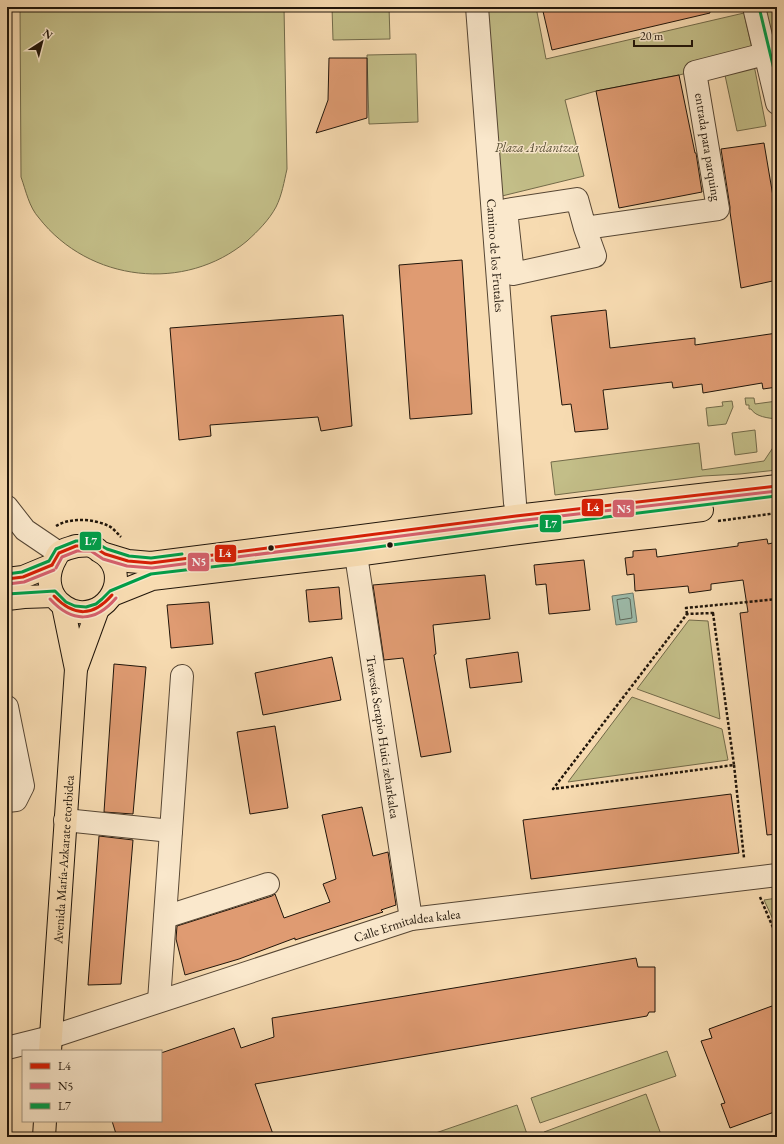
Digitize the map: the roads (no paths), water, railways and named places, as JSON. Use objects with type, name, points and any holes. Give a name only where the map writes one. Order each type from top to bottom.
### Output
[{"type":"main road","points":[[7,579],[28,576],[76,546],[92,546],[105,554],[128,561],[151,562],[516,516],[777,486]]},
{"type":"main road","points":[[56,559],[49,575],[50,586],[59,601],[74,611],[86,612],[152,579],[356,555],[518,533],[777,501]]},
{"type":"main road","points":[[105,554],[114,566],[116,581],[105,602]]},
{"type":"main road","points":[[7,599],[24,597],[59,601]]},
{"type":"main road","name":"Avenida María-Azkarate etorbidea","points":[[50,1044],[76,669],[59,601]]},
{"type":"main road","name":"Avenida María-Azkarate etorbidea","points":[[76,669],[105,602]]},
{"type":"main road","points":[[44,1137],[46,1122]]},
{"type":"street","name":"Camino de los Frutales","points":[[477,7],[515,503]]},
{"type":"street","points":[[754,7],[777,103]]},
{"type":"street","name":"entrada para parquing","points":[[586,228],[718,209],[696,72],[765,54]]},
{"type":"street","points":[[577,199],[586,228],[595,256],[513,274],[506,210],[577,199]]},
{"type":"street","points":[[7,507],[25,530],[56,559]]},
{"type":"street","name":"Travesía Serapio Huici zeharkalea","points":[[356,555],[411,919]]},
{"type":"street","points":[[159,1001],[182,676]]},
{"type":"street","points":[[7,707],[23,786],[16,800],[7,801]]},
{"type":"street","points":[[65,820],[171,831]]},
{"type":"street","name":"Calle Ermitaldea kalea","points":[[7,1048],[50,1044],[159,1001],[411,919],[777,875]]},
{"type":"street","points":[[165,917],[268,884]]},
{"type":"water","points":[[633,593],[637,622],[616,625],[612,596]]},
{"type":"park label","name":"Plaza Ardantzea","points":[[537,147]]}]
